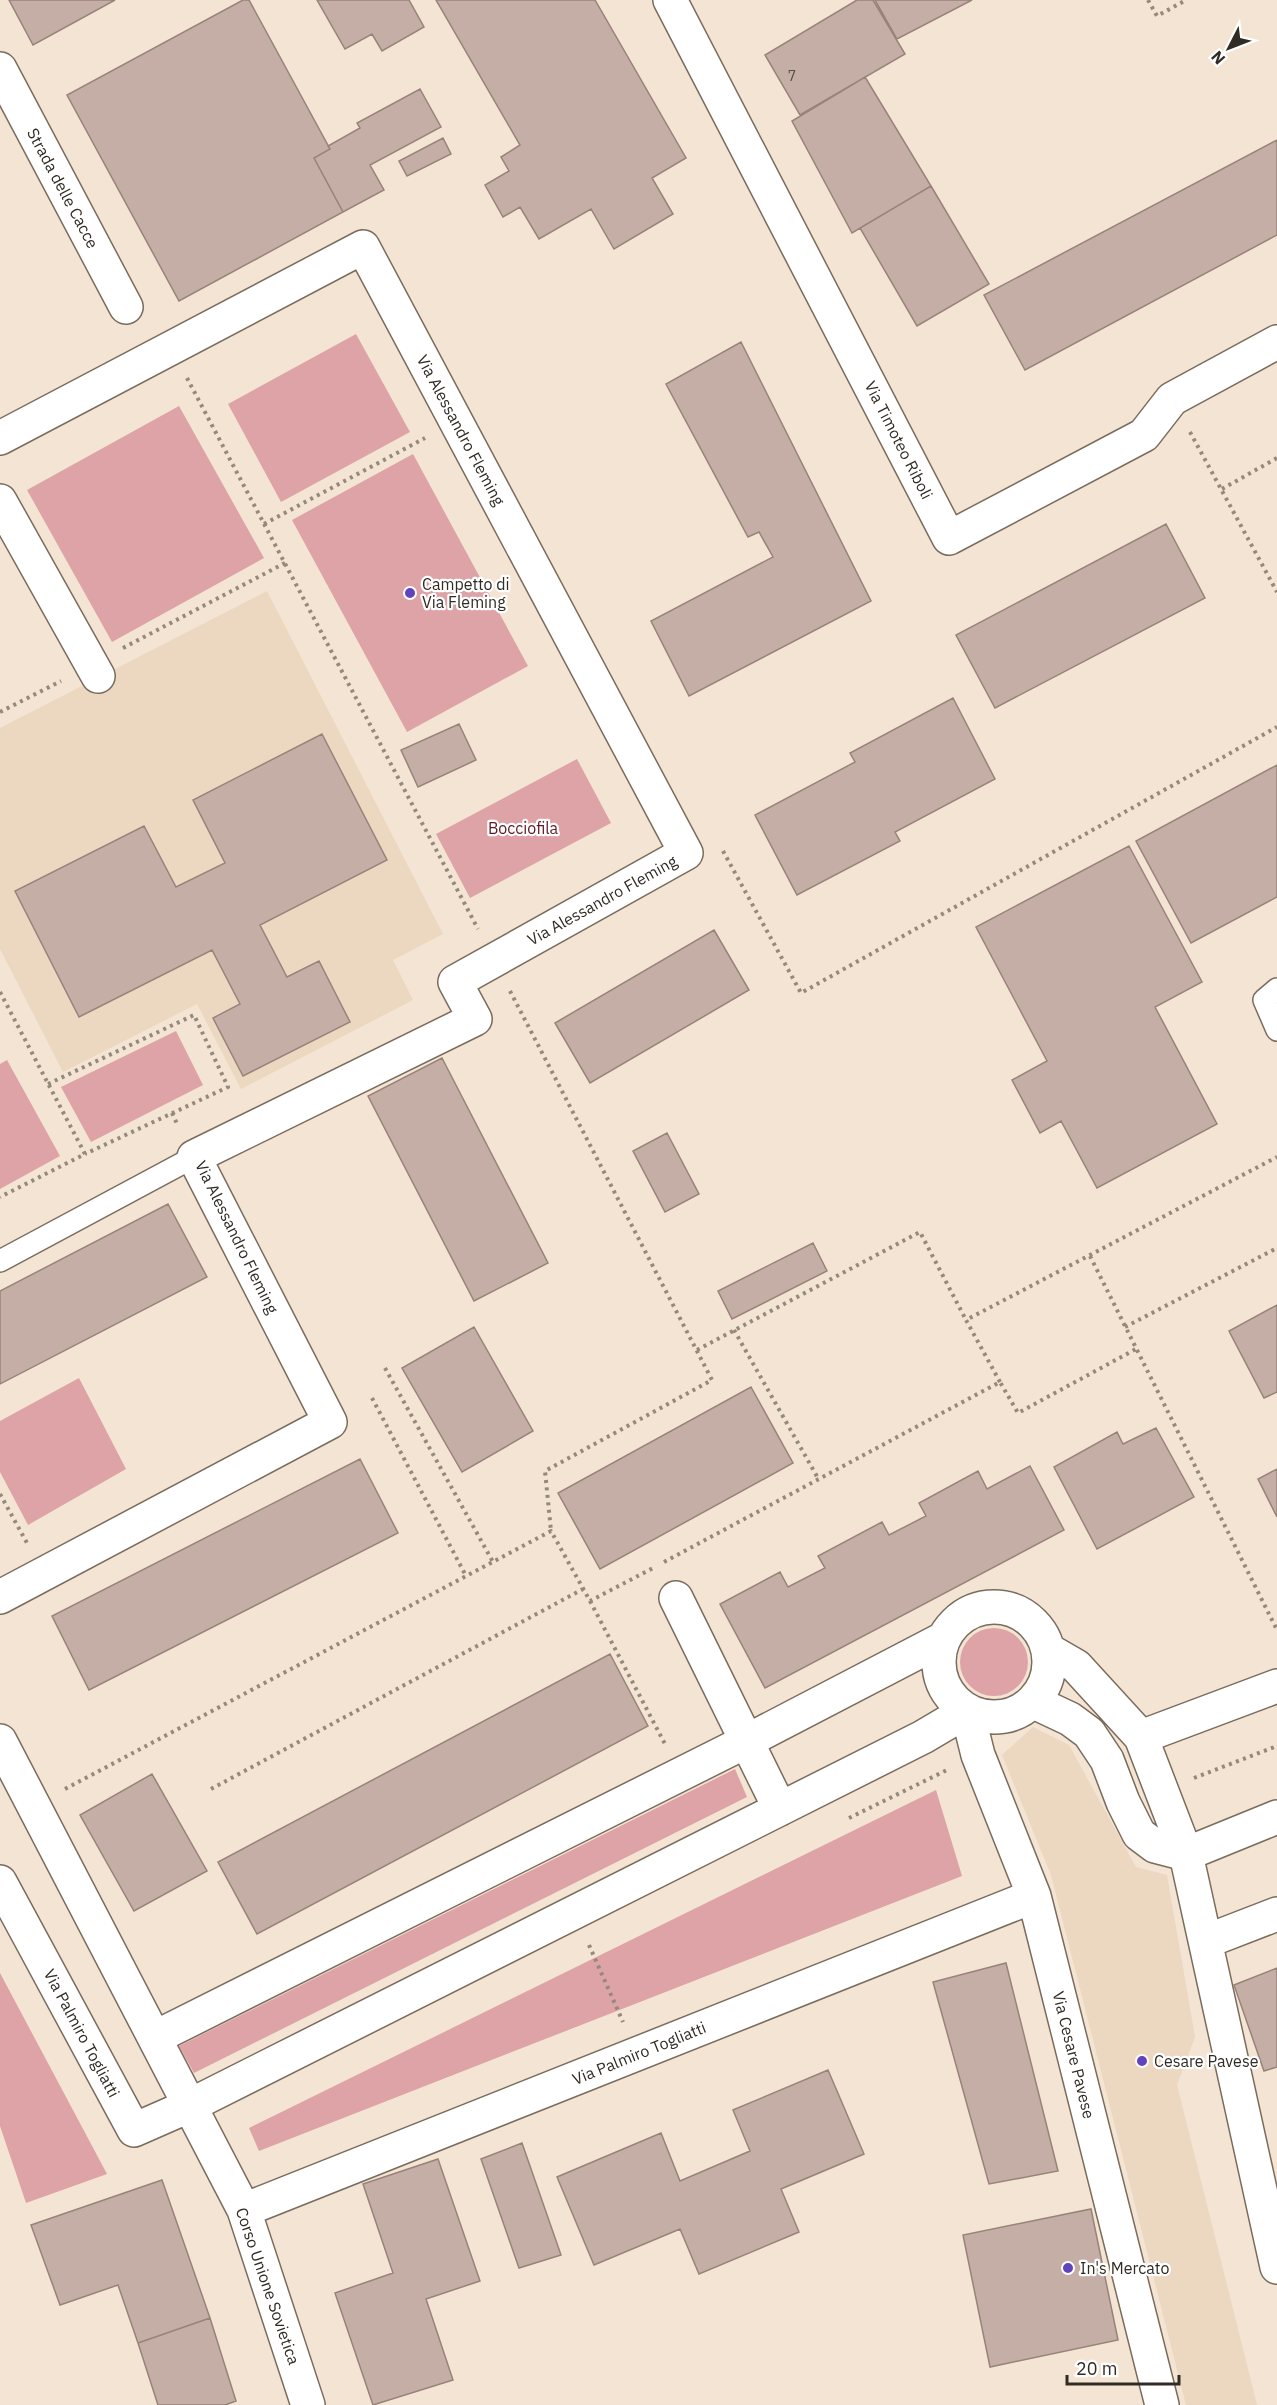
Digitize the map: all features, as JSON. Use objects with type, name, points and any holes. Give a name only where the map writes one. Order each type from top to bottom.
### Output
[{"type":"street","name":"Via Timoteo Riboli","points":[[670,0],[949,538],[1143,435],[1172,399],[1277,342]]},
{"type":"street","name":"Strada delle Cacce","points":[[0,69],[126,307]]},
{"type":"street","name":"Via Alessandro Fleming","points":[[0,438],[363,247],[686,853],[455,982],[475,1019],[194,1157],[330,1422],[0,1597]]},
{"type":"street","points":[[0,501],[95,670]]},
{"type":"street","points":[[676,1598],[780,1809]]},
{"type":"street","points":[[988,1606],[1005,1606],[1031,1618],[1050,1652],[1049,1678],[1035,1702],[1012,1716],[995,1718],[967,1711],[945,1689],[938,1665],[943,1639],[953,1623],[970,1611],[988,1606]]},
{"type":"street","points":[[156,2037],[747,1741],[943,1639]]},
{"type":"street","points":[[1050,1652],[1076,1666],[1142,1737],[1186,1854],[1208,1941],[1277,2267]]},
{"type":"street","points":[[1142,1737],[1277,1686]]},
{"type":"street","points":[[1035,1702],[1070,1719],[1089,1733],[1107,1761],[1123,1802],[1139,1834],[1155,1846],[1186,1854],[1277,1817]]},
{"type":"street","name":"Via Palmiro Togliatti","points":[[0,1881],[134,2130],[191,2105],[780,1809],[923,1737],[967,1711]]},
{"type":"street","name":"Via Cesare Pavese","points":[[967,1711],[978,1755],[1034,1896],[1162,2405]]},
{"type":"street","points":[[0,1741],[191,2105]]},
{"type":"street","name":"Via Palmiro Togliatti","points":[[244,2210],[1034,1896]]},
{"type":"street","points":[[1208,1941],[1277,1914]]},
{"type":"street","name":"Corso Unione Sovietica","points":[[191,2105],[244,2210],[308,2405]]},
{"type":"lane","points":[[1277,989],[1264,1000],[1277,1030]]},
{"type":"lane","points":[[0,1261],[194,1157]]},
{"type":"path","points":[[1148,0],[1157,16],[1186,0]]},
{"type":"path","points":[[1172,399],[1277,592]]},
{"type":"path","points":[[264,524],[456,421]]},
{"type":"path","points":[[1222,489],[1277,458]]},
{"type":"path","points":[[0,712],[95,670],[285,563]]},
{"type":"path","points":[[720,847],[801,993],[1277,727]]},
{"type":"path","points":[[0,992],[85,1154]]},
{"type":"path","points":[[0,1197],[228,1087],[194,1015],[48,1084]]},
{"type":"path","points":[[966,1320],[1277,1157]]},
{"type":"path","points":[[697,1350],[920,1232],[1018,1413],[1136,1349]]},
{"type":"path","points":[[1125,1327],[1277,1248]]},
{"type":"path","points":[[1090,1256],[1277,1630]]},
{"type":"path","points":[[734,1330],[819,1480]]},
{"type":"path","points":[[385,1368],[493,1562]]},
{"type":"path","points":[[590,1601],[1000,1382]]},
{"type":"path","points":[[372,1398],[466,1576]]},
{"type":"path","points":[[0,1494],[43,1574]]},
{"type":"path","points":[[34,1805],[552,1532],[681,1774]]},
{"type":"path","points":[[211,1789],[583,1588]]},
{"type":"path","points":[[1162,1791],[1277,1746]]},
{"type":"path","points":[[589,1945],[620,2010],[626,2031]]},
{"type":"shaded area","points":[[267,591],[443,934],[393,960],[413,1000],[241,1089],[197,1004],[63,1072],[0,949],[0,728]]},
{"type":"shaded area","name":"Cesare Pavese","points":[[1033,1727],[1069,1745],[1136,1867],[1167,1875],[1195,2037],[1177,2085],[1257,2405],[1186,2405],[1051,1875],[1002,1755]]},
{"type":"green space","points":[[356,334],[410,432],[281,502],[228,404]]},
{"type":"green space","points":[[179,406],[264,558],[112,642],[27,490]]},
{"type":"green space","name":"Campetto di Via Fleming","points":[[413,454],[528,666],[407,732],[292,520]]},
{"type":"green space","name":"Bocciofila","points":[[577,759],[611,823],[470,898],[436,834]]},
{"type":"green space","points":[[176,1031],[203,1085],[91,1142],[61,1087]]},
{"type":"green space","points":[[7,1060],[60,1156],[0,1189],[0,1064]]},
{"type":"green space","points":[[79,1378],[126,1469],[28,1525],[0,1472],[0,1421]]},
{"type":"green space","points":[[987,1628],[1001,1628],[1013,1633],[1023,1643],[1028,1662],[1023,1681],[1013,1691],[1001,1696],[987,1696],[975,1691],[965,1681],[960,1669],[960,1655],[965,1643],[975,1633]]},
{"type":"green space","points":[[735,1769],[747,1797],[194,2073],[179,2046]]},
{"type":"green space","points":[[936,1790],[962,1876],[259,2151],[249,2128]]},
{"type":"green space","points":[[0,1973],[107,2174],[26,2203],[0,2126]]},
{"type":"building","points":[[9,0],[115,0],[33,45]]},
{"type":"building","points":[[243,0],[249,0],[330,149],[314,158],[343,212],[179,301],[67,95]]},
{"type":"building","points":[[317,0],[409,0],[424,27],[382,51],[372,34],[345,49]]},
{"type":"building","points":[[436,0],[595,0],[686,158],[652,178],[673,214],[614,249],[591,209],[539,239],[520,207],[503,217],[485,185],[509,171],[501,157],[520,145]]},
{"type":"building","points":[[857,0],[873,0],[905,54],[800,115],[765,55]]},
{"type":"building","points":[[875,0],[972,0],[897,39]]},
{"type":"building","points":[[865,77],[931,186],[852,233],[792,121]]},
{"type":"building","points":[[420,89],[441,127],[370,165],[384,190],[343,212],[314,158],[330,149],[328,146],[360,128],[357,123]]},
{"type":"building","points":[[443,138],[451,154],[407,176],[399,161]]},
{"type":"building","points":[[1277,140],[1277,235],[1025,370],[984,295]]},
{"type":"building","points":[[931,186],[989,284],[917,326],[860,228]]},
{"type":"building","points":[[741,342],[871,601],[689,696],[651,621],[773,557],[759,532],[748,537],[666,384]]},
{"type":"building","points":[[1166,524],[1205,598],[995,708],[956,635]]},
{"type":"building","points":[[953,698],[995,779],[895,832],[900,841],[797,895],[755,815],[855,762],[850,753]]},
{"type":"building","points":[[459,724],[476,760],[418,787],[401,750]]},
{"type":"building","points":[[322,734],[387,860],[260,925],[287,977],[319,961],[350,1022],[243,1076],[213,1018],[240,1004],[212,950],[79,1017],[15,891],[144,826],[176,887],[225,863],[193,800]]},
{"type":"building","points":[[1277,765],[1277,897],[1191,943],[1136,841]]},
{"type":"building","points":[[1129,846],[1202,982],[1155,1007],[1217,1124],[1097,1188],[1061,1121],[1040,1133],[1012,1080],[1047,1061],[976,927]]},
{"type":"building","points":[[714,930],[749,990],[590,1083],[555,1023]]},
{"type":"building","points":[[442,1058],[548,1263],[474,1301],[368,1096]]},
{"type":"building","points":[[667,1133],[699,1194],[665,1212],[633,1151]]},
{"type":"building","points":[[168,1204],[207,1277],[0,1384],[0,1291]]},
{"type":"building","points":[[813,1243],[827,1271],[732,1319],[718,1291]]},
{"type":"building","points":[[1277,1305],[1277,1392],[1264,1398],[1229,1331]]},
{"type":"building","points":[[474,1327],[533,1431],[462,1472],[402,1368]]},
{"type":"building","points":[[751,1387],[793,1463],[600,1569],[558,1493]]},
{"type":"building","points":[[1156,1428],[1194,1497],[1097,1549],[1054,1467],[1117,1432],[1123,1444]]},
{"type":"building","points":[[360,1459],[398,1533],[89,1690],[52,1616]]},
{"type":"building","points":[[1030,1466],[1064,1530],[765,1688],[720,1604],[780,1572],[788,1587],[825,1568],[818,1556],[882,1522],[889,1535],[926,1516],[919,1503],[978,1471],[987,1489]]},
{"type":"building","points":[[1277,1469],[1277,1517],[1258,1479]]},
{"type":"building","points":[[610,1654],[648,1726],[257,1934],[218,1862]]},
{"type":"building","points":[[152,1774],[207,1871],[134,1911],[80,1815]]},
{"type":"building","points":[[1006,1963],[1058,2171],[989,2184],[933,1982]]},
{"type":"building","points":[[1277,1968],[1277,2067],[1264,2071],[1234,1985]]},
{"type":"building","points":[[828,2070],[864,2154],[781,2189],[799,2232],[699,2274],[680,2229],[594,2265],[557,2177],[661,2133],[680,2181],[750,2151],[733,2110]]},
{"type":"building","points":[[522,2143],[561,2255],[519,2268],[481,2159]]},
{"type":"building","points":[[438,2159],[480,2281],[426,2299],[453,2380],[373,2405],[335,2293],[393,2273],[363,2184]]},
{"type":"building","points":[[162,2180],[210,2318],[138,2343],[118,2285],[60,2305],[31,2225]]},
{"type":"building","points":[[1091,2209],[1118,2340],[990,2367],[963,2235]]},
{"type":"building","points":[[210,2318],[236,2401],[225,2405],[158,2405],[138,2343]]},
{"type":"place","name":"Campetto di Via Fleming","points":[[410,593]]},
{"type":"place","name":"Cesare Pavese","points":[[1142,2061]]},
{"type":"place","name":"In's Mercato","points":[[1068,2268]]}]
